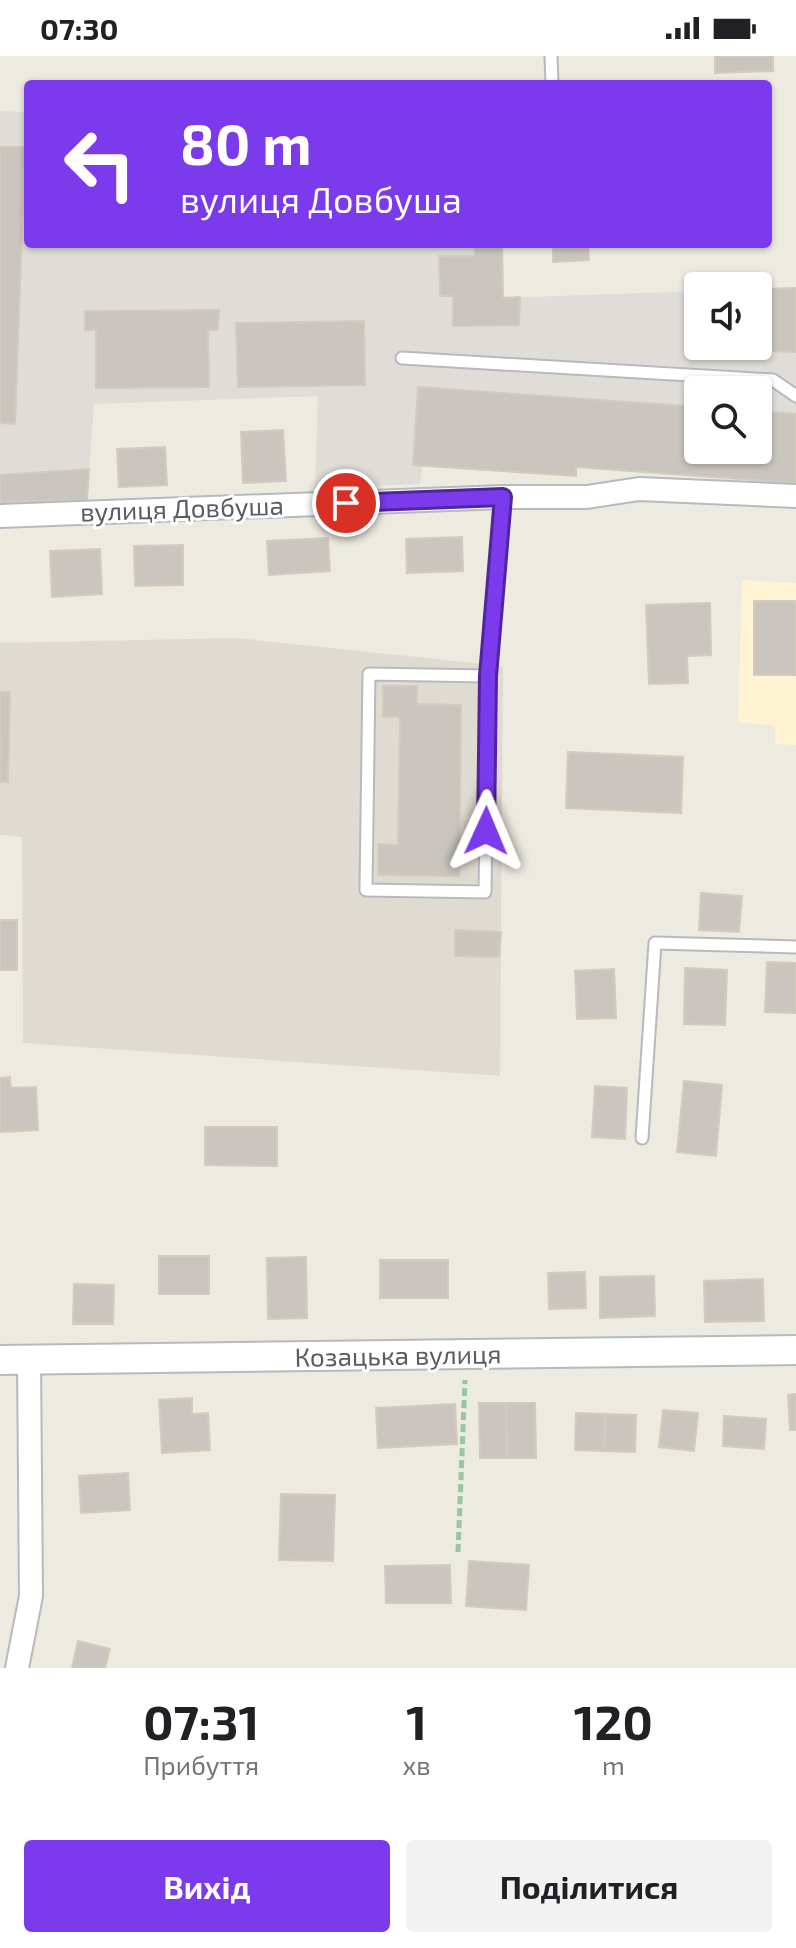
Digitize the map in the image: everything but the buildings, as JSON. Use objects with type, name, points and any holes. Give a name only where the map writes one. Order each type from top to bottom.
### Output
[{"type":"street","name":"вулиця Довбуша","points":[[0,516],[503,497],[587,497],[639,489],[796,496]]},
{"type":"street","name":"Козацька вулиця","points":[[0,1360],[796,1350]]},
{"type":"street","points":[[17,1668],[31,1596],[29,1360]]},
{"type":"lane","points":[[551,56],[552,80]]},
{"type":"lane","points":[[402,358],[773,380],[796,396]]},
{"type":"lane","points":[[488,676],[369,674],[366,890],[485,892],[488,676],[503,497]]},
{"type":"lane","points":[[642,1138],[655,943],[796,947]]},
{"type":"path","points":[[458,1552],[467,1355]]},
{"type":"shaded area","points":[[0,111],[24,112],[24,248],[502,248],[503,298],[684,292],[684,360],[772,360],[772,325],[796,288],[796,483],[577,467],[576,476],[422,466],[420,484],[315,488],[318,396],[94,404],[87,500],[0,502]]},
{"type":"shaded area","points":[[742,580],[796,583],[796,745],[775,744],[775,726],[738,722]]},
{"type":"shaded area","points":[[236,638],[503,666],[500,1076],[23,1043],[22,837],[0,835],[0,643]]},
{"type":"route","points":[[346,503],[503,497],[488,676],[486,831]]}]
